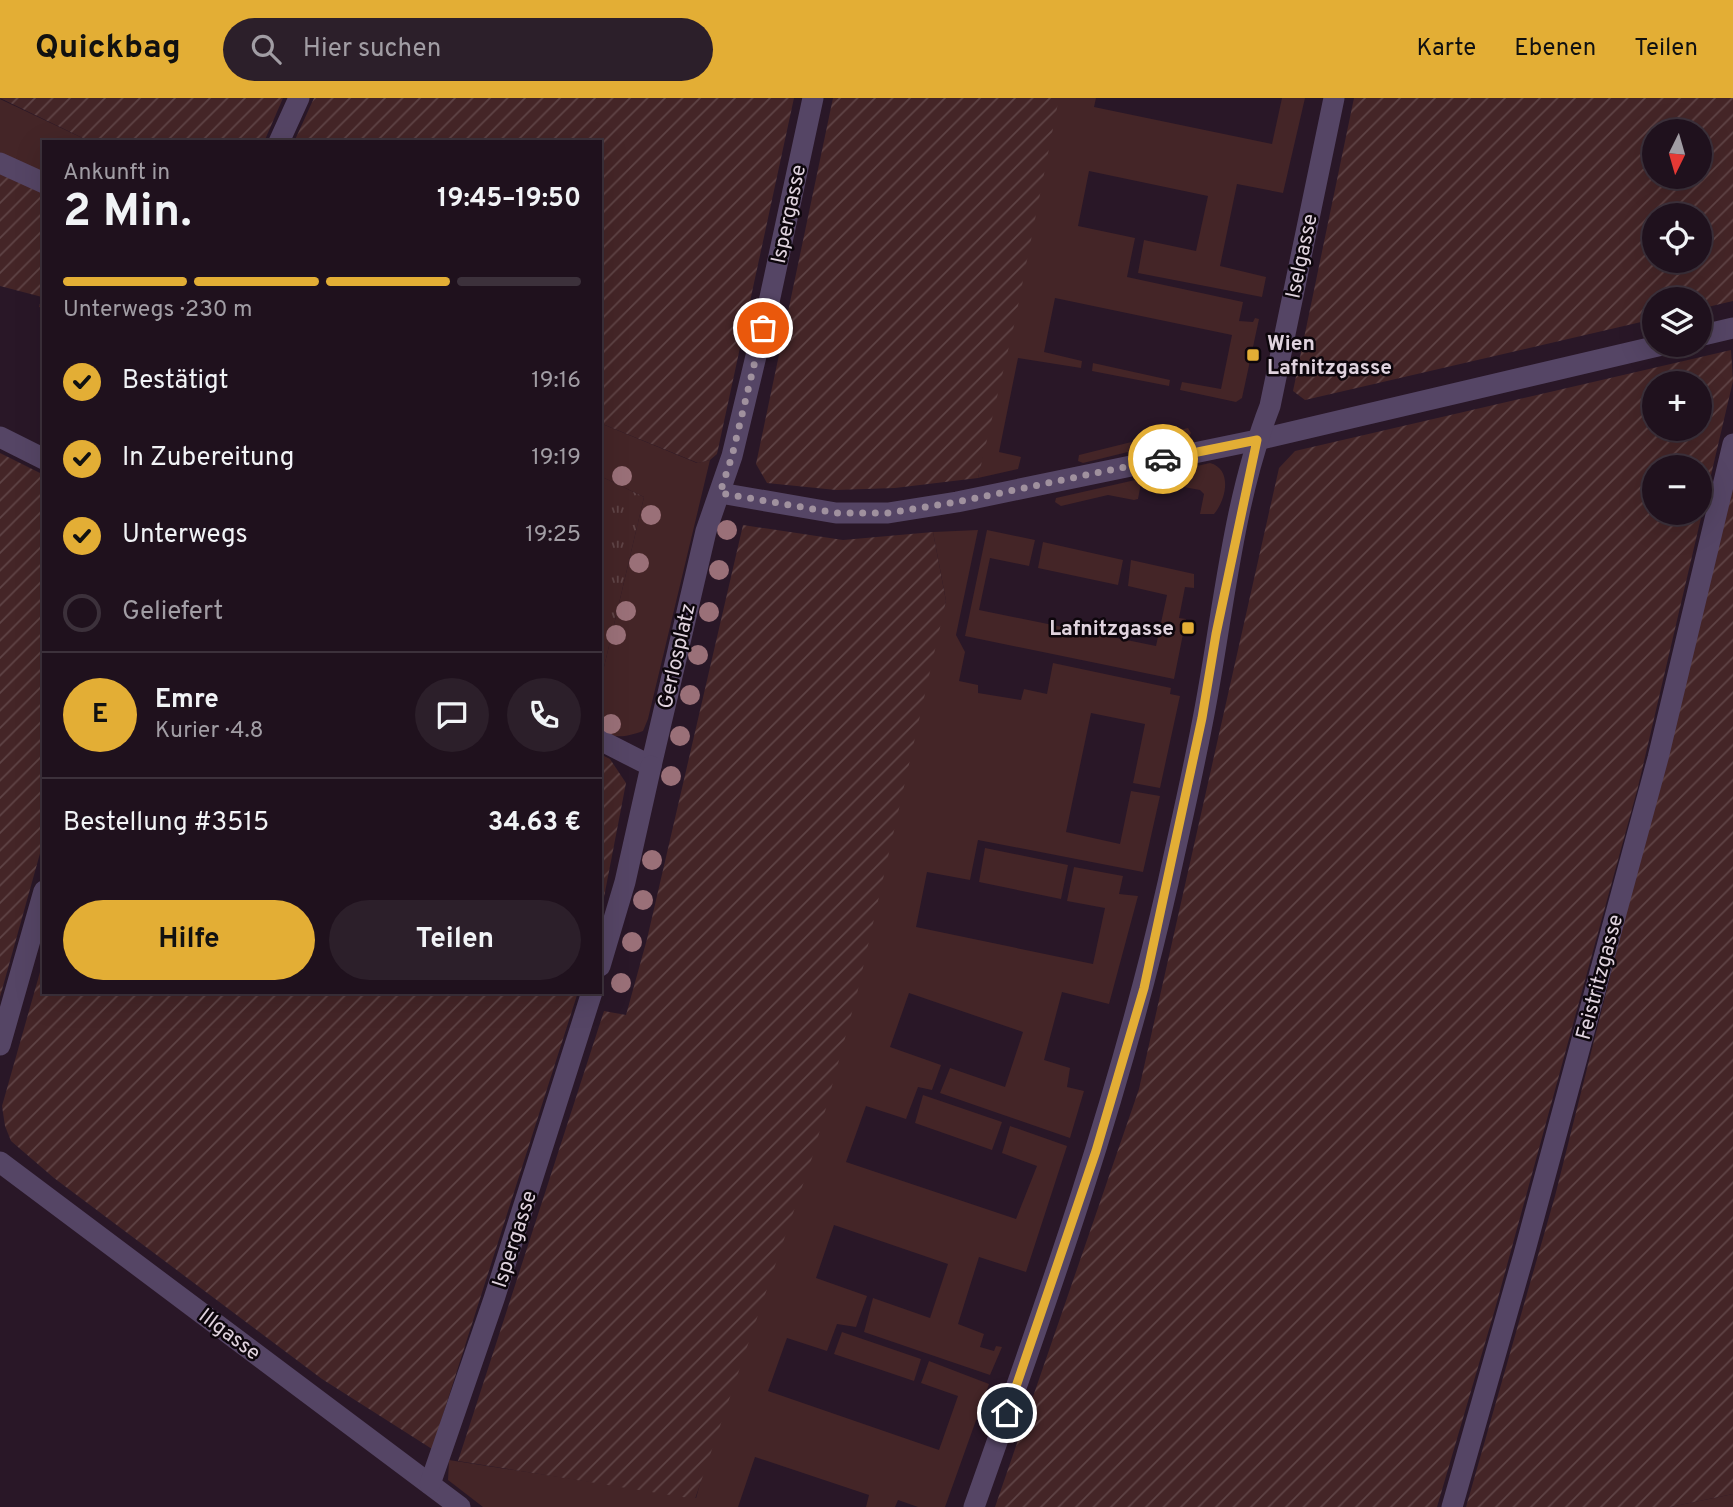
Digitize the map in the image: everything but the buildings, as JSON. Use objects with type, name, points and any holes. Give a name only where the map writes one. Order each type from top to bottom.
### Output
[{"type":"street","points":[[280,140],[299,98]]},
{"type":"street","name":"Ispergasse","points":[[720,493],[732,456],[769,302],[813,98]]},
{"type":"street","name":"Iselgasse","points":[[974,1507],[1092,1163],[1144,988],[1202,718],[1219,621],[1257,440],[1270,406],[1334,98]]},
{"type":"street","points":[[0,163],[42,182]]},
{"type":"street","points":[[1712,333],[1733,328]]},
{"type":"street","points":[[720,493],[836,513],[888,513],[957,502],[1257,440],[1642,350]]},
{"type":"street","points":[[0,437],[42,458]]},
{"type":"street","name":"Feistritzgasse","points":[[1452,1507],[1524,1254],[1658,758],[1733,444]]},
{"type":"street","name":"Gerlosplatz","points":[[651,766],[706,531],[720,493]]},
{"type":"street","points":[[602,741],[651,766],[625,882],[602,958]]},
{"type":"street","points":[[0,1045],[42,898]]},
{"type":"street","name":"Ispergasse","points":[[430,1484],[494,1299],[591,994]]},
{"type":"street","name":"Illgasse","points":[[0,1161],[460,1507]]},
{"type":"green space","points":[[0,98],[283,98],[265,140],[87,140]]},
{"type":"green space","points":[[314,98],[794,98],[717,454],[710,460],[698,463],[602,424],[602,140],[295,140]]},
{"type":"green space","points":[[833,98],[1059,98],[1015,321],[978,478],[895,488],[836,490],[767,483],[756,464]]},
{"type":"green space","points":[[1056,98],[1096,98],[1094,107],[1272,144],[1282,98],[1305,98],[1283,193],[1237,184],[1220,266],[1266,277],[1262,297],[1138,273],[1144,240],[1196,251],[1208,196],[1089,171],[1078,226],[1135,238],[1127,277],[1243,302],[1239,321],[1253,322],[1255,318],[1259,319],[1242,398],[1236,402],[1180,390],[1182,382],[1221,389],[1232,335],[1055,298],[1044,352],[1082,361],[1081,368],[1018,358],[999,452],[1021,457],[1018,469],[978,478]]},
{"type":"green space","points":[[1354,98],[1733,98],[1733,301],[1712,306],[1712,287],[1642,287],[1642,322],[1305,400],[1293,391]]},
{"type":"green space","points":[[0,99],[87,140],[42,140],[42,173],[0,154]]},
{"type":"green space","points":[[0,173],[42,192],[42,297],[0,286]]},
{"type":"green space","points":[[1731,350],[1733,381],[1712,471],[1712,455],[1642,455],[1642,525],[1699,525],[1638,787],[1495,1309],[1437,1507],[995,1507],[1139,1089],[1279,468],[1295,451],[1701,357],[1712,357],[1712,354]]},
{"type":"green space","points":[[1093,363],[1170,380],[1169,386],[1092,371]]},
{"type":"green space","points":[[602,424],[697,463],[710,460],[648,719],[643,731],[631,735],[611,735],[602,732],[602,676],[644,497],[602,477]]},
{"type":"green space","points":[[1188,428],[1191,433],[1189,437],[1083,463],[1078,461],[1079,455]]},
{"type":"green space","points":[[0,453],[42,474],[42,846],[0,997]]},
{"type":"green space","points":[[1210,463],[1217,466],[1225,478],[1222,501],[1214,514],[1200,514],[1204,494],[1200,490],[1146,480],[1141,483],[1138,499],[1134,500],[1108,495],[1061,506],[1055,502],[1056,498]]},
{"type":"green space","points":[[602,477],[644,497],[602,676]]},
{"type":"green space","points":[[1733,487],[1733,1494],[1670,1507],[1466,1507],[1555,1196]]},
{"type":"green space","points":[[743,525],[843,540],[933,532],[946,601],[857,994],[814,1152],[695,1499],[458,1461],[604,1011],[626,1015],[647,939]]},
{"type":"green space","points":[[978,530],[956,635],[965,652],[959,681],[978,685],[978,693],[1021,700],[1024,689],[1047,694],[1053,663],[1171,688],[1170,694],[1180,696],[1160,788],[1133,783],[1145,724],[1091,713],[1066,832],[1120,844],[1131,791],[1160,796],[1143,872],[978,840],[970,880],[927,872],[916,927],[1093,964],[1105,908],[1067,901],[1074,867],[1123,876],[1119,894],[1138,896],[1109,1004],[1062,992],[1044,1060],[1070,1068],[1067,1087],[1084,1091],[1070,1138],[940,1093],[950,1068],[1005,1087],[1023,1032],[909,993],[890,1047],[941,1065],[932,1090],[918,1087],[906,1119],[866,1106],[846,1162],[1016,1219],[1037,1166],[1002,1153],[1010,1126],[1067,1146],[1026,1272],[979,1257],[958,1324],[984,1334],[980,1347],[994,1351],[996,1346],[1002,1347],[990,1375],[864,1332],[873,1298],[930,1318],[948,1264],[834,1225],[816,1278],[867,1296],[856,1327],[837,1324],[827,1351],[787,1338],[768,1391],[939,1450],[958,1396],[921,1383],[929,1361],[989,1384],[945,1507],[918,1507],[898,1500],[895,1507],[866,1507],[869,1495],[755,1457],[738,1507],[483,1507],[448,1480],[449,1460],[696,1498],[946,601],[933,532]]},
{"type":"green space","points":[[987,530],[1035,540],[1029,566],[990,558],[979,610],[1156,646],[1167,595],[1128,586],[1131,560],[1194,574],[1194,588],[1185,587],[1179,618],[1186,619],[1174,679],[965,636]]},
{"type":"green space","points":[[1043,542],[1123,560],[1118,585],[1038,568]]},
{"type":"green space","points":[[602,755],[610,759],[626,783],[602,908]]},
{"type":"green space","points":[[985,848],[1068,865],[1061,899],[979,882]]},
{"type":"green space","points":[[42,965],[42,994],[577,994],[432,1449],[322,1379],[54,1178],[11,1141],[2,1106]]},
{"type":"green space","points":[[923,1095],[1002,1122],[992,1150],[915,1123]]},
{"type":"green space","points":[[842,1332],[921,1359],[914,1381],[834,1354]]},
{"type":"green space","points":[[1733,1494],[1733,1507],[1670,1507]]},
{"type":"way so far","points":[[763,328],[732,456],[720,493],[836,513],[888,513],[957,502],[1163,459]]},
{"type":"place","name":"Wien Lafnitzgasse","points":[[1253,355]]},
{"type":"place","name":"Lafnitzgasse","points":[[1188,628]]},
{"type":"route","points":[[1007,1413],[1096,1151],[1144,988],[1208,691],[1216,634],[1257,440],[1163,459]]}]
